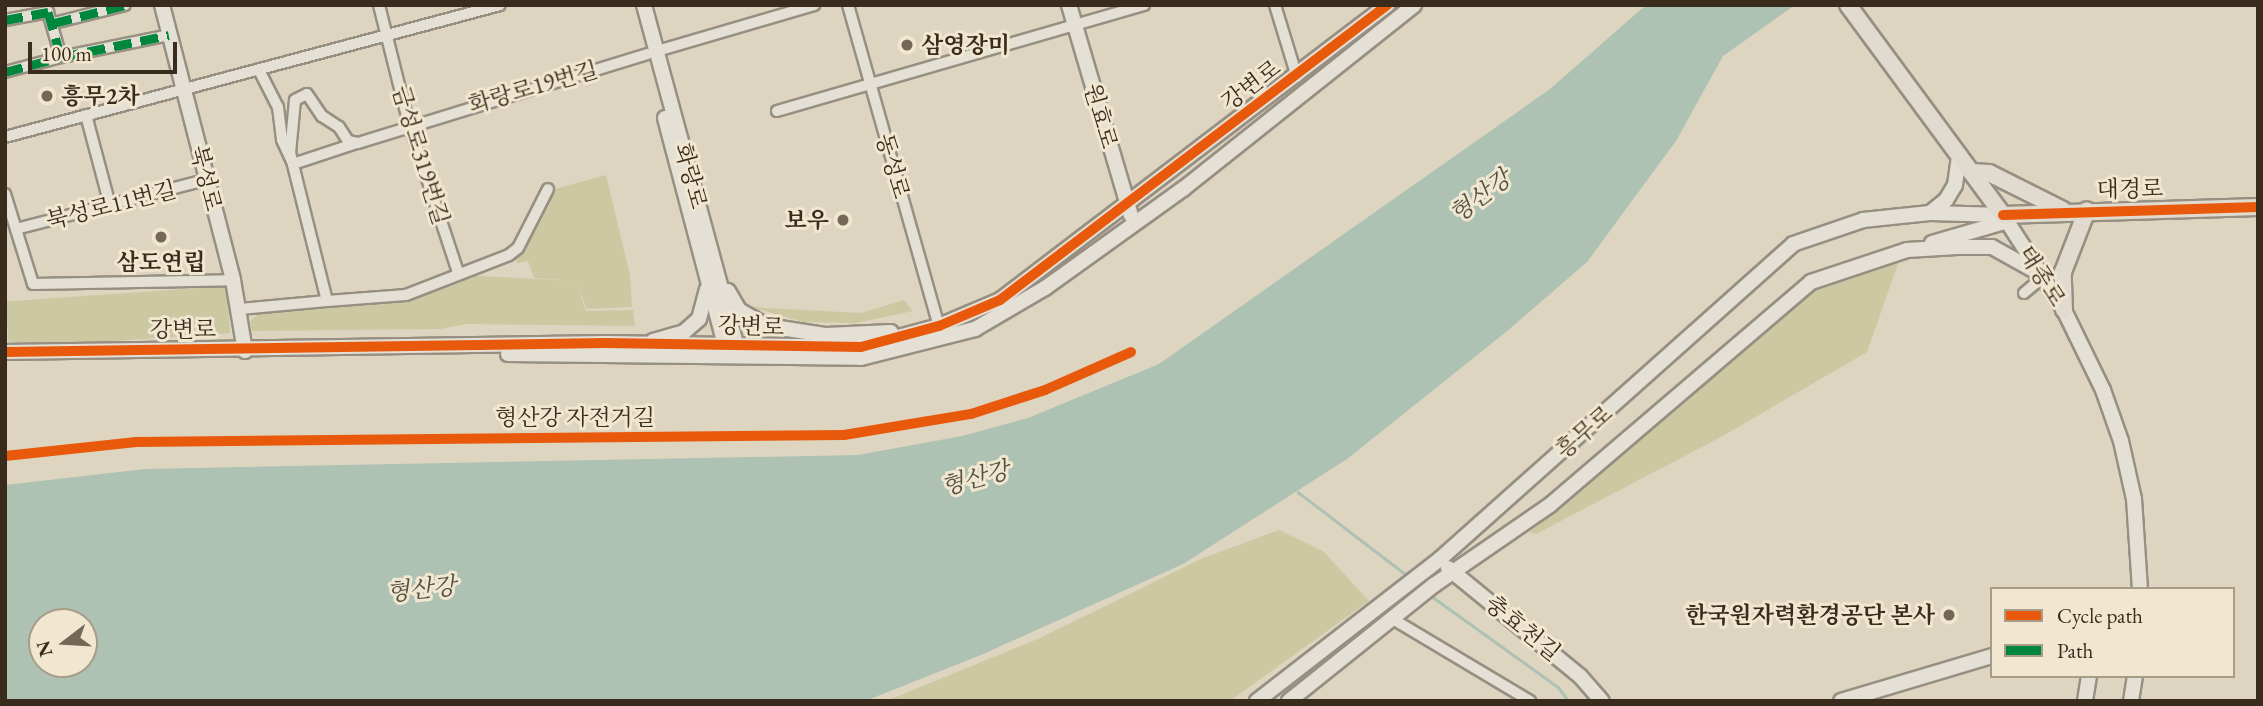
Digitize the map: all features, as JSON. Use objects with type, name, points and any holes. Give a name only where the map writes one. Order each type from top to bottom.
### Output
[{"type":"main road","name":"태종로","points":[[1848,5],[2007,217]]},
{"type":"main road","points":[[1971,172],[1989,173],[2065,212]]},
{"type":"main road","name":"대경로","points":[[2007,217],[2087,211],[2258,207]]},
{"type":"main road","points":[[2064,310],[2063,272],[2087,211]]},
{"type":"street","points":[[54,23],[125,5]]},
{"type":"street","name":"북성로","points":[[162,5],[240,309],[245,351]]},
{"type":"street","name":"금성로319번길","points":[[379,5],[410,124],[458,272]]},
{"type":"street","points":[[5,137],[260,72],[500,5]]},
{"type":"street","name":"화랑로","points":[[634,5],[652,52],[712,251],[733,351]]},
{"type":"street","name":"화랑로","points":[[644,5],[652,52],[705,267],[733,351]]},
{"type":"street","name":"화랑로19번길","points":[[293,164],[384,136],[410,124],[814,5]]},
{"type":"street","name":"동성로","points":[[848,5],[941,333]]},
{"type":"street","name":"원효로","points":[[1069,5],[1126,207],[1136,223]]},
{"type":"street","points":[[777,111],[1144,5]]},
{"type":"street","name":"강변로","points":[[1275,5],[1297,77]]},
{"type":"street","name":"강변로","points":[[245,351],[262,357],[733,351],[861,346],[915,331],[941,333],[1000,300],[1297,77],[1387,5]]},
{"type":"street","name":"강변로","points":[[5,352],[245,351],[649,343],[861,358],[997,319],[1136,223],[1414,5]]},
{"type":"street","points":[[5,20],[48,12],[54,23],[61,57]]},
{"type":"street","points":[[5,72],[61,57],[169,35]]},
{"type":"street","points":[[260,72],[278,107],[282,140],[293,164],[327,301]]},
{"type":"street","points":[[293,164],[295,100],[307,94],[322,116],[339,127],[348,141],[358,143]]},
{"type":"street","points":[[86,115],[110,205]]},
{"type":"street","points":[[1930,213],[1946,200],[1955,185],[1959,155]]},
{"type":"street","name":"북성로11번길","points":[[16,229],[206,180]]},
{"type":"street","points":[[240,309],[406,295],[518,248],[548,188]]},
{"type":"street","points":[[5,194],[33,284],[233,280]]},
{"type":"street","name":"흥무로","points":[[1257,701],[1440,559],[1793,244],[1863,220],[1930,213],[2007,217]]},
{"type":"street","name":"흥무로","points":[[1289,701],[1434,585],[1550,505],[1804,287],[1830,272],[2007,217]]},
{"type":"street","name":"태종로","points":[[2007,217],[2064,310],[2103,390],[2123,450],[2134,499],[2140,587]]},
{"type":"street","name":"흥무로","points":[[1907,250],[1992,247],[2044,276]]},
{"type":"street","points":[[712,251],[738,310],[767,326],[826,335],[915,331]]},
{"type":"street","points":[[649,343],[684,332],[699,319],[708,298],[705,267]]},
{"type":"street","points":[[2024,293],[2044,276]]},
{"type":"street","name":"충효천길","points":[[1440,559],[1571,668],[1602,701]]},
{"type":"street","points":[[1394,616],[1530,701]]},
{"type":"street","points":[[1841,701],[1990,657]]},
{"type":"street","points":[[2085,701],[2089,678]]},
{"type":"street","points":[[2131,701],[2135,678]]},
{"type":"shaded area","points":[[606,175],[630,275],[632,307],[587,309],[576,283],[586,311],[633,310],[635,326],[467,324],[440,329],[252,331],[250,321],[262,311],[420,296],[463,275],[576,281],[534,278],[528,261],[517,263],[515,255],[525,246],[551,190]]},
{"type":"shaded area","points":[[1900,258],[1867,352],[1721,437],[1536,534],[1530,532],[1814,285]]},
{"type":"shaded area","points":[[227,286],[230,333],[9,348],[6,301]]},
{"type":"shaded area","points":[[904,300],[913,311],[856,323],[804,322],[750,307],[861,313]]},
{"type":"shaded area","points":[[1279,530],[1323,551],[1369,601],[1230,701],[886,701],[1040,638],[1203,558]]},
{"type":"water","name":"형산강","points":[[1646,5],[1795,5],[1723,56],[1676,141],[1587,262],[1506,332],[1347,459],[1183,564],[981,655],[865,701],[5,701],[5,485],[145,469],[858,455],[962,436],[1028,418],[1159,364],[1550,89]]},
{"type":"waterway","points":[[1298,492],[1409,577]]},
{"type":"waterway","points":[[1430,595],[1558,687],[1569,701]]},
{"type":"marked path","points":[[54,23],[125,5]]},
{"type":"marked path","points":[[5,20],[48,12],[61,57],[169,35]]},
{"type":"marked path","points":[[5,72],[61,57]]},
{"type":"cycle path","points":[[5,352],[605,343],[861,347],[939,326],[1000,300],[1387,5]]},
{"type":"cycle path","points":[[2003,215],[2258,207]]},
{"type":"cycle path","name":"형산강 자전거길","points":[[5,456],[136,442],[844,435],[971,414],[1045,390],[1131,352]]},
{"type":"place","name":"삼영장미","points":[[907,45]]},
{"type":"place","name":"흥무2차","points":[[47,96]]},
{"type":"place","name":"보우","points":[[843,220]]},
{"type":"place","name":"삼도연립","points":[[161,237]]},
{"type":"place","name":"한국원자력환경공단 본사","points":[[1949,615]]}]
